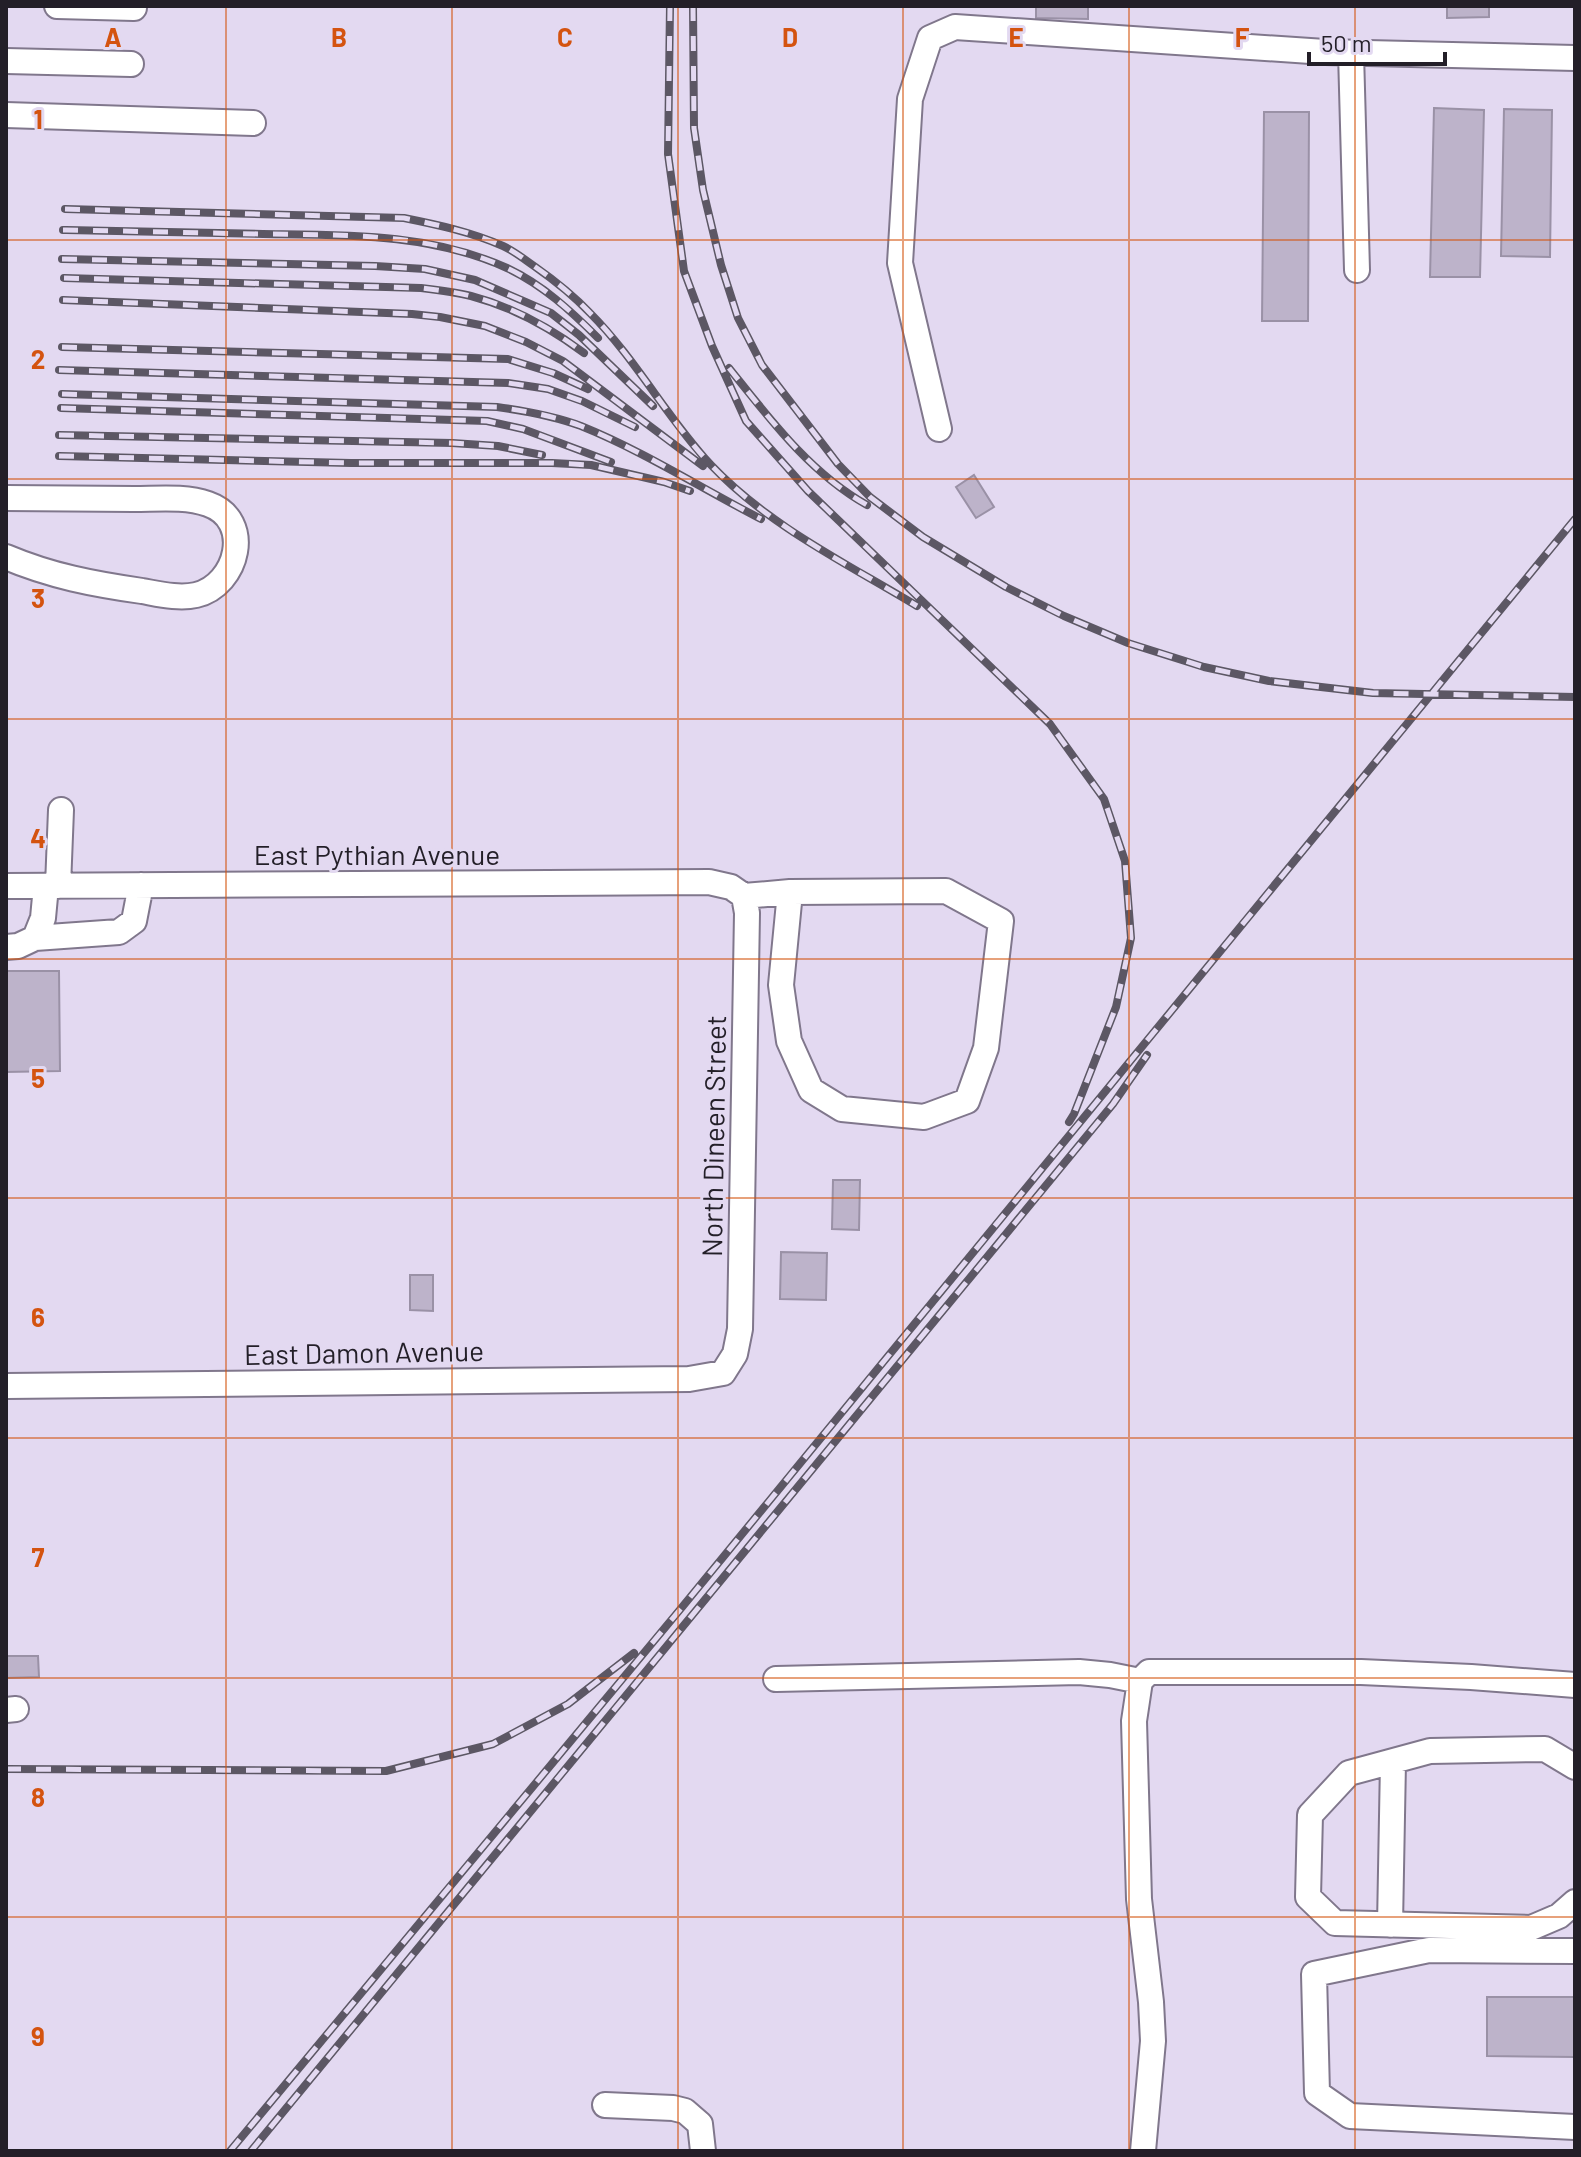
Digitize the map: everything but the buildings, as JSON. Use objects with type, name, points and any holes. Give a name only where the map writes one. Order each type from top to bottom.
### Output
[{"type":"street","points":[[57,6],[134,8]]},
{"type":"street","points":[[939,429],[900,263],[910,99],[930,38],[955,27],[1325,52],[1575,58]]},
{"type":"street","points":[[1351,53],[1357,270]]},
{"type":"street","points":[[6,61],[131,64]]},
{"type":"street","points":[[6,115],[253,123]]},
{"type":"street","points":[[6,498],[179,500],[209,504],[230,519],[236,532],[230,566],[217,584],[197,595],[173,596],[84,583],[36,570],[6,557]]},
{"type":"street","points":[[35,938],[52,886],[61,810]]},
{"type":"street","name":"East Pythian Avenue","points":[[6,886],[709,882],[731,887],[744,896]]},
{"type":"street","points":[[6,947],[18,946],[35,938],[119,932],[134,921],[141,885]]},
{"type":"street","points":[[744,896],[790,892],[946,891],[1001,921],[986,1048],[967,1101],[924,1117],[842,1109],[811,1090],[789,1041],[781,985],[790,892]]},
{"type":"street","name":"North Dineen Street","points":[[723,1373],[735,1354],[740,1329],[747,913],[744,896]]},
{"type":"street","name":"East Damon Avenue","points":[[6,1386],[689,1379],[723,1373]]},
{"type":"street","points":[[776,1679],[1079,1672],[1140,1681]]},
{"type":"street","points":[[1143,2151],[1153,2041],[1139,1899],[1134,1721],[1140,1681],[1149,1672],[1361,1672],[1575,1685]]},
{"type":"street","points":[[1575,1767],[1545,1749],[1430,1751],[1349,1773],[1310,1815],[1308,1897],[1335,1923],[1531,1928],[1559,1916],[1575,1902]]},
{"type":"street","points":[[1390,1925],[1393,1762]]},
{"type":"street","points":[[1575,1951],[1429,1950],[1314,1974],[1317,2093],[1350,2116],[1575,2127]]},
{"type":"street","points":[[605,2105],[685,2111],[700,2124],[703,2151]]},
{"type":"railway","points":[[670,6],[668,154],[684,271],[712,346],[746,421],[808,491],[1050,724],[1104,799],[1125,861],[1131,938],[1116,1007],[1069,1122]]},
{"type":"railway","points":[[693,6],[694,128],[703,190],[721,265],[738,318],[762,365],[838,464],[870,497],[923,537],[1006,587],[1128,643],[1204,667],[1269,681],[1373,693],[1575,697]]},
{"type":"railway","points":[[65,209],[404,218],[455,229],[503,246],[556,282],[590,313],[695,447],[734,487],[809,542],[917,606]]},
{"type":"railway","points":[[63,230],[357,236],[448,248],[507,268],[533,282],[598,338]]},
{"type":"railway","points":[[62,259],[375,266],[425,269],[475,280],[551,313],[579,335],[653,406]]},
{"type":"railway","points":[[64,278],[446,291],[516,312],[544,326],[584,353]]},
{"type":"railway","points":[[63,300],[412,314],[485,326],[563,361],[703,466]]},
{"type":"railway","points":[[62,347],[508,359],[553,373],[588,389]]},
{"type":"railway","points":[[729,368],[809,461],[867,505]]},
{"type":"railway","points":[[59,370],[508,383],[548,389],[582,401],[635,427]]},
{"type":"railway","points":[[62,394],[497,407],[529,412],[571,422],[604,436],[761,519]]},
{"type":"railway","points":[[61,408],[487,421],[523,429],[611,462]]},
{"type":"railway","points":[[59,435],[452,443],[498,446],[542,455]]},
{"type":"railway","points":[[59,456],[591,465],[690,491]]},
{"type":"railway","points":[[230,2151],[683,1606],[1575,519]]},
{"type":"railway","points":[[251,2151],[1113,1104],[1147,1055]]},
{"type":"railway","points":[[6,1769],[386,1771],[493,1744],[568,1704],[634,1653]]}]
